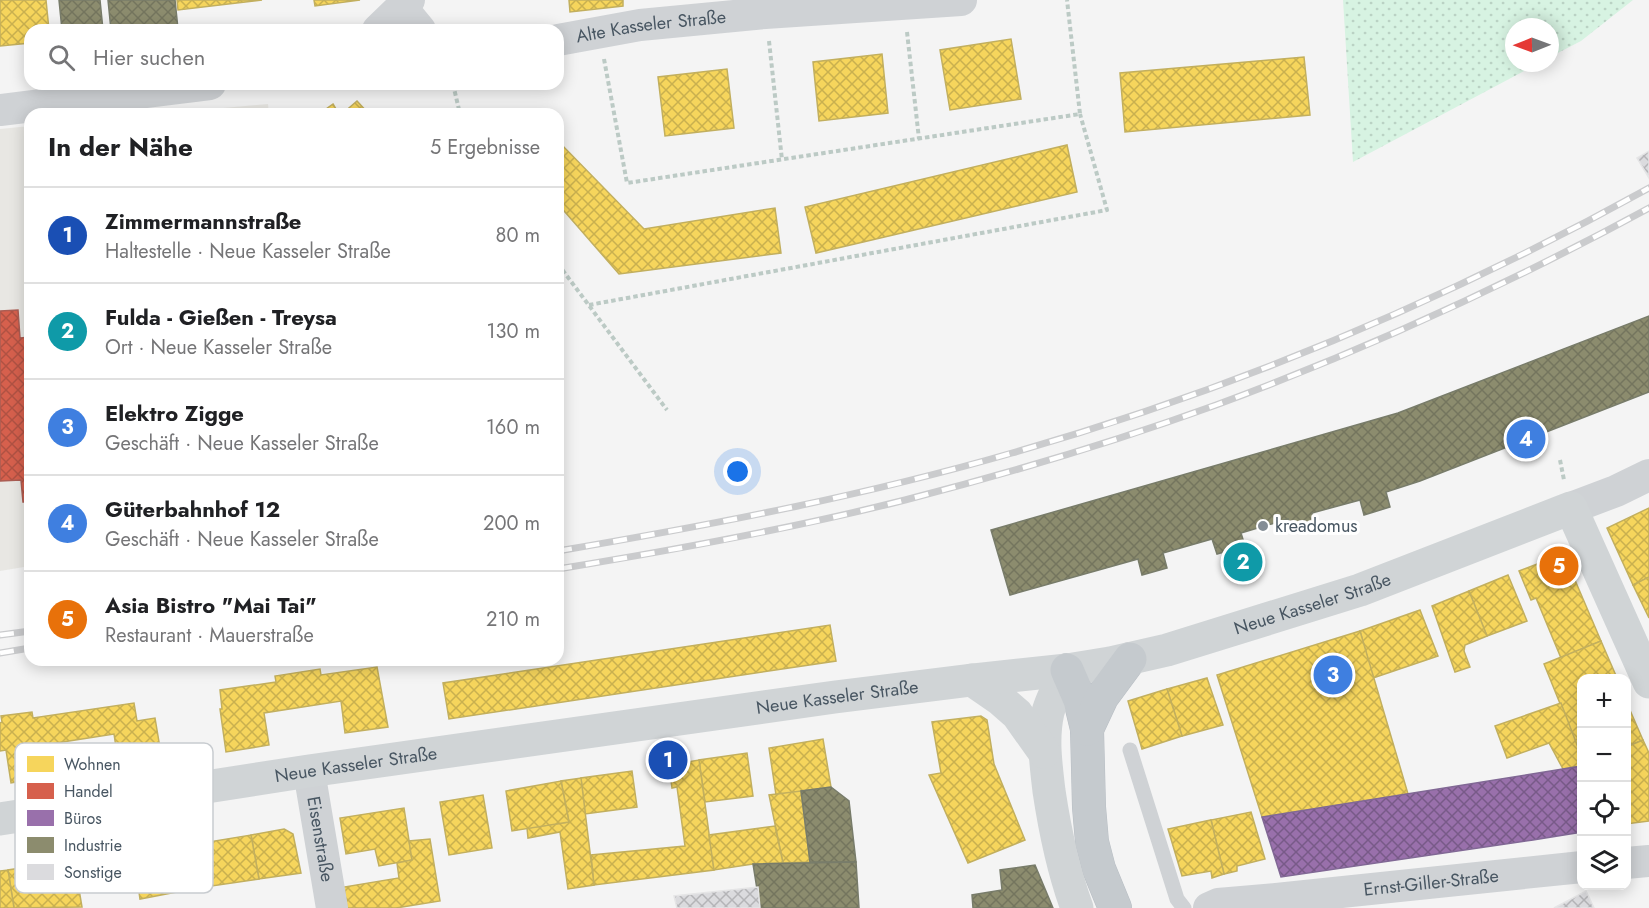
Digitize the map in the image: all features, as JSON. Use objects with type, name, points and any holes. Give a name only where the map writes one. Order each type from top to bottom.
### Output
[{"type":"highway","points":[[1087,729],[1102,697],[1130,658]]},
{"type":"highway","points":[[1067,670],[1080,700],[1087,729],[1092,842],[1099,869],[1115,908]]},
{"type":"main road","name":"Neue Kasseler Straße","points":[[213,786],[824,698],[1088,668],[1167,650],[1360,590],[1571,508]]},
{"type":"main road","points":[[1571,508],[1649,682]]},
{"type":"main road","points":[[1067,670],[1048,712],[1044,752],[1058,842],[1067,880],[1077,908]]},
{"type":"main road","points":[[972,680],[1017,714],[1044,752]]},
{"type":"main road","name":"Neue Kasseler Straße","points":[[0,819],[15,817]]},
{"type":"street","name":"Alte Kasseler Straße","points":[[564,39],[640,25],[961,0]]},
{"type":"street","points":[[389,24],[410,13]]},
{"type":"street","points":[[0,110],[162,90]]},
{"type":"street","name":"Neue Kasseler Straße","points":[[1571,508],[1616,491],[1649,475]]},
{"type":"street","name":"Eisenstraße","points":[[309,771],[332,908]]},
{"type":"street","points":[[1631,863],[1649,861]]},
{"type":"street","name":"Ernst-Giller-Straße","points":[[1209,908],[1218,904],[1577,867]]},
{"type":"lane","points":[[1130,750],[1178,899],[1184,908]]},
{"type":"path","points":[[589,305],[1107,210],[1080,114],[1067,0]]},
{"type":"path","points":[[903,5],[919,139]]},
{"type":"path","points":[[765,14],[782,160]]},
{"type":"path","points":[[599,32],[627,183],[1080,114]]},
{"type":"path","points":[[454,90],[459,108]]},
{"type":"path","points":[[564,272],[667,410]]},
{"type":"shaded area","points":[[268,104],[268,108],[224,108]]},
{"type":"shaded area","points":[[24,127],[24,567],[0,571],[0,129]]},
{"type":"green space","points":[[1343,0],[1633,0],[1581,41],[1559,52],[1559,18],[1505,18],[1505,72],[1522,72],[1353,162]]},
{"type":"building: Wohnen","points":[[0,0],[46,0],[48,24],[24,24],[24,44],[0,46]]},
{"type":"building: Wohnen","points":[[177,0],[262,0],[178,10]]},
{"type":"building: Wohnen","points":[[314,0],[360,0],[315,6]]},
{"type":"building: Wohnen","points":[[569,0],[623,0],[623,6],[570,12]]},
{"type":"building: Wohnen","points":[[1011,39],[1021,99],[950,110],[940,50]]},
{"type":"building: Wohnen","points":[[882,54],[888,113],[819,121],[813,62]]},
{"type":"building: Wohnen","points":[[1304,57],[1310,115],[1125,132],[1120,73]]},
{"type":"building: Wohnen","points":[[727,69],[734,128],[665,136],[658,77]]},
{"type":"building: Wohnen","points":[[357,101],[363,108],[349,108]]},
{"type":"building: Wohnen","points":[[1067,145],[1077,192],[816,253],[805,207]]},
{"type":"building: Wohnen","points":[[564,147],[644,229],[775,208],[781,253],[619,274],[564,211]]},
{"type":"building: Wohnen","points":[[1649,508],[1649,577],[1633,585],[1607,528]]},
{"type":"building: Wohnen","points":[[1558,556],[1566,559],[1601,641],[1561,658],[1536,598],[1531,600],[1519,571]]},
{"type":"building: Wohnen","points":[[1508,575],[1527,621],[1487,636],[1469,591]]},
{"type":"building: Wohnen","points":[[1649,577],[1649,618],[1633,585]]},
{"type":"building: Wohnen","points":[[1469,591],[1487,636],[1465,645],[1464,651],[1470,667],[1455,672],[1432,606]]},
{"type":"building: Wohnen","points":[[1420,610],[1438,656],[1373,678],[1360,631]]},
{"type":"building: Wohnen","points":[[830,625],[836,661],[449,719],[443,683]]},
{"type":"building: Wohnen","points":[[1360,631],[1408,794],[1262,817],[1217,675]]},
{"type":"building: Wohnen","points":[[1601,641],[1615,674],[1577,674],[1577,746],[1544,664]]},
{"type":"building: Wohnen","points":[[377,667],[388,727],[345,733],[341,701],[264,713],[269,745],[226,752],[220,709],[222,709],[220,690],[276,682],[275,676],[320,669],[321,675]]},
{"type":"building: Wohnen","points":[[1207,678],[1223,725],[1182,736],[1167,689]]},
{"type":"building: Wohnen","points":[[1167,689],[1182,736],[1142,749],[1128,701]]},
{"type":"building: Wohnen","points":[[134,703],[137,721],[155,718],[159,743],[115,743],[114,734],[56,743],[15,743],[15,782],[11,783],[6,750],[0,751],[1,716],[32,712],[33,718]]},
{"type":"building: Wohnen","points":[[1561,703],[1577,745],[1577,767],[1563,769],[1549,743],[1507,758],[1495,726]]},
{"type":"building: Wohnen","points":[[1631,712],[1643,740],[1631,745]]},
{"type":"building: Wohnen","points":[[981,716],[987,720],[994,764],[1025,840],[968,863],[929,775],[941,773],[932,722]]},
{"type":"building: Wohnen","points":[[823,739],[831,787],[776,795],[769,748]]},
{"type":"building: Wohnen","points":[[1643,740],[1649,753],[1649,821],[1631,823],[1631,782],[1631,745]]},
{"type":"building: Wohnen","points":[[747,753],[753,796],[705,802],[699,760]]},
{"type":"building: Wohnen","points":[[699,760],[714,870],[594,885],[591,855],[685,846],[677,787],[672,788],[669,765]]},
{"type":"building: Wohnen","points":[[632,771],[637,807],[585,814],[581,778]]},
{"type":"building: Wohnen","points":[[581,778],[594,885],[568,889],[560,832],[528,838],[527,828],[569,822],[561,781]]},
{"type":"building: Wohnen","points":[[561,781],[569,822],[512,831],[506,791]]},
{"type":"building: Wohnen","points":[[801,791],[810,862],[783,863],[769,795]]},
{"type":"building: Wohnen","points":[[483,795],[492,848],[449,855],[440,802]]},
{"type":"building: Wohnen","points":[[404,808],[412,860],[379,866],[375,849],[346,854],[340,818]]},
{"type":"building: Wohnen","points":[[1251,812],[1265,859],[1237,866],[1237,871],[1224,874],[1211,820]]},
{"type":"building: Wohnen","points":[[1211,820],[1224,874],[1212,878],[1211,871],[1182,876],[1168,829]]},
{"type":"building: Wohnen","points":[[775,826],[783,863],[753,864],[714,870],[709,835]]},
{"type":"building: Wohnen","points":[[284,829],[293,834],[301,873],[259,879],[251,835]]},
{"type":"building: Wohnen","points":[[251,835],[259,879],[213,886],[213,841]]},
{"type":"building: Wohnen","points":[[430,839],[440,901],[396,908],[347,908],[344,887],[399,878],[397,863],[412,860],[409,841]]},
{"type":"building: Wohnen","points":[[15,869],[15,893],[80,893],[82,907],[14,908],[8,870]]},
{"type":"building: Wohnen","points":[[8,870],[14,908],[0,908],[0,871]]},
{"type":"building: Wohnen","points":[[139,893],[172,893],[140,899]]},
{"type":"building: Handel","points":[[18,310],[20,338],[24,338],[24,502],[21,480],[0,481],[0,311]]},
{"type":"building: Büros","points":[[1577,767],[1577,833],[1533,840],[1281,877],[1262,817]]},
{"type":"building: Industrie","points":[[59,0],[100,0],[102,24],[61,24]]},
{"type":"building: Industrie","points":[[108,0],[175,0],[177,24],[110,24]]},
{"type":"building: Industrie","points":[[1649,316],[1649,392],[1420,481],[1386,492],[1390,507],[1364,515],[1360,500],[1312,513],[1315,525],[1291,532],[1288,519],[1241,533],[1245,546],[1217,554],[1212,539],[1163,553],[1167,568],[1142,575],[1138,559],[1010,595],[991,530],[1398,413]]},
{"type":"building: Industrie","points":[[831,787],[849,801],[856,862],[810,862],[801,791]]},
{"type":"building: Industrie","points":[[856,862],[859,908],[760,908],[753,864]]},
{"type":"building: Industrie","points":[[1035,865],[1053,908],[973,908],[972,895],[1002,890],[1000,870]]},
{"type":"building: Sonstige","points":[[1649,151],[1649,178],[1637,158]]},
{"type":"building: Sonstige","points":[[758,887],[760,908],[677,908],[674,896]]},
{"type":"building: Sonstige","points":[[1586,891],[1594,908],[1554,908]]},
{"type":"railway","points":[[564,550],[730,520],[900,483],[1012,453],[1176,401],[1258,371],[1417,304],[1573,229],[1649,188]]},
{"type":"railway","points":[[564,568],[732,538],[862,511],[984,479],[1139,432],[1272,384],[1382,339],[1543,263],[1649,208]]},
{"type":"railway","points":[[0,635],[24,632]]},
{"type":"railway","points":[[0,653],[24,649]]},
{"type":"place","name":"Güterbahnhof 12","points":[[1526,439]]},
{"type":"place","name":"kreadomus","points":[[1263,526]]},
{"type":"place","name":"Fulda - Gießen - Treysa","points":[[1243,562]]},
{"type":"place","name":"Asia Bistro \"Mai Tai\"","points":[[1559,566]]},
{"type":"place","name":"Elektro Zigge","points":[[1333,675]]},
{"type":"place","name":"Zimmermannstraße","points":[[668,760]]}]
